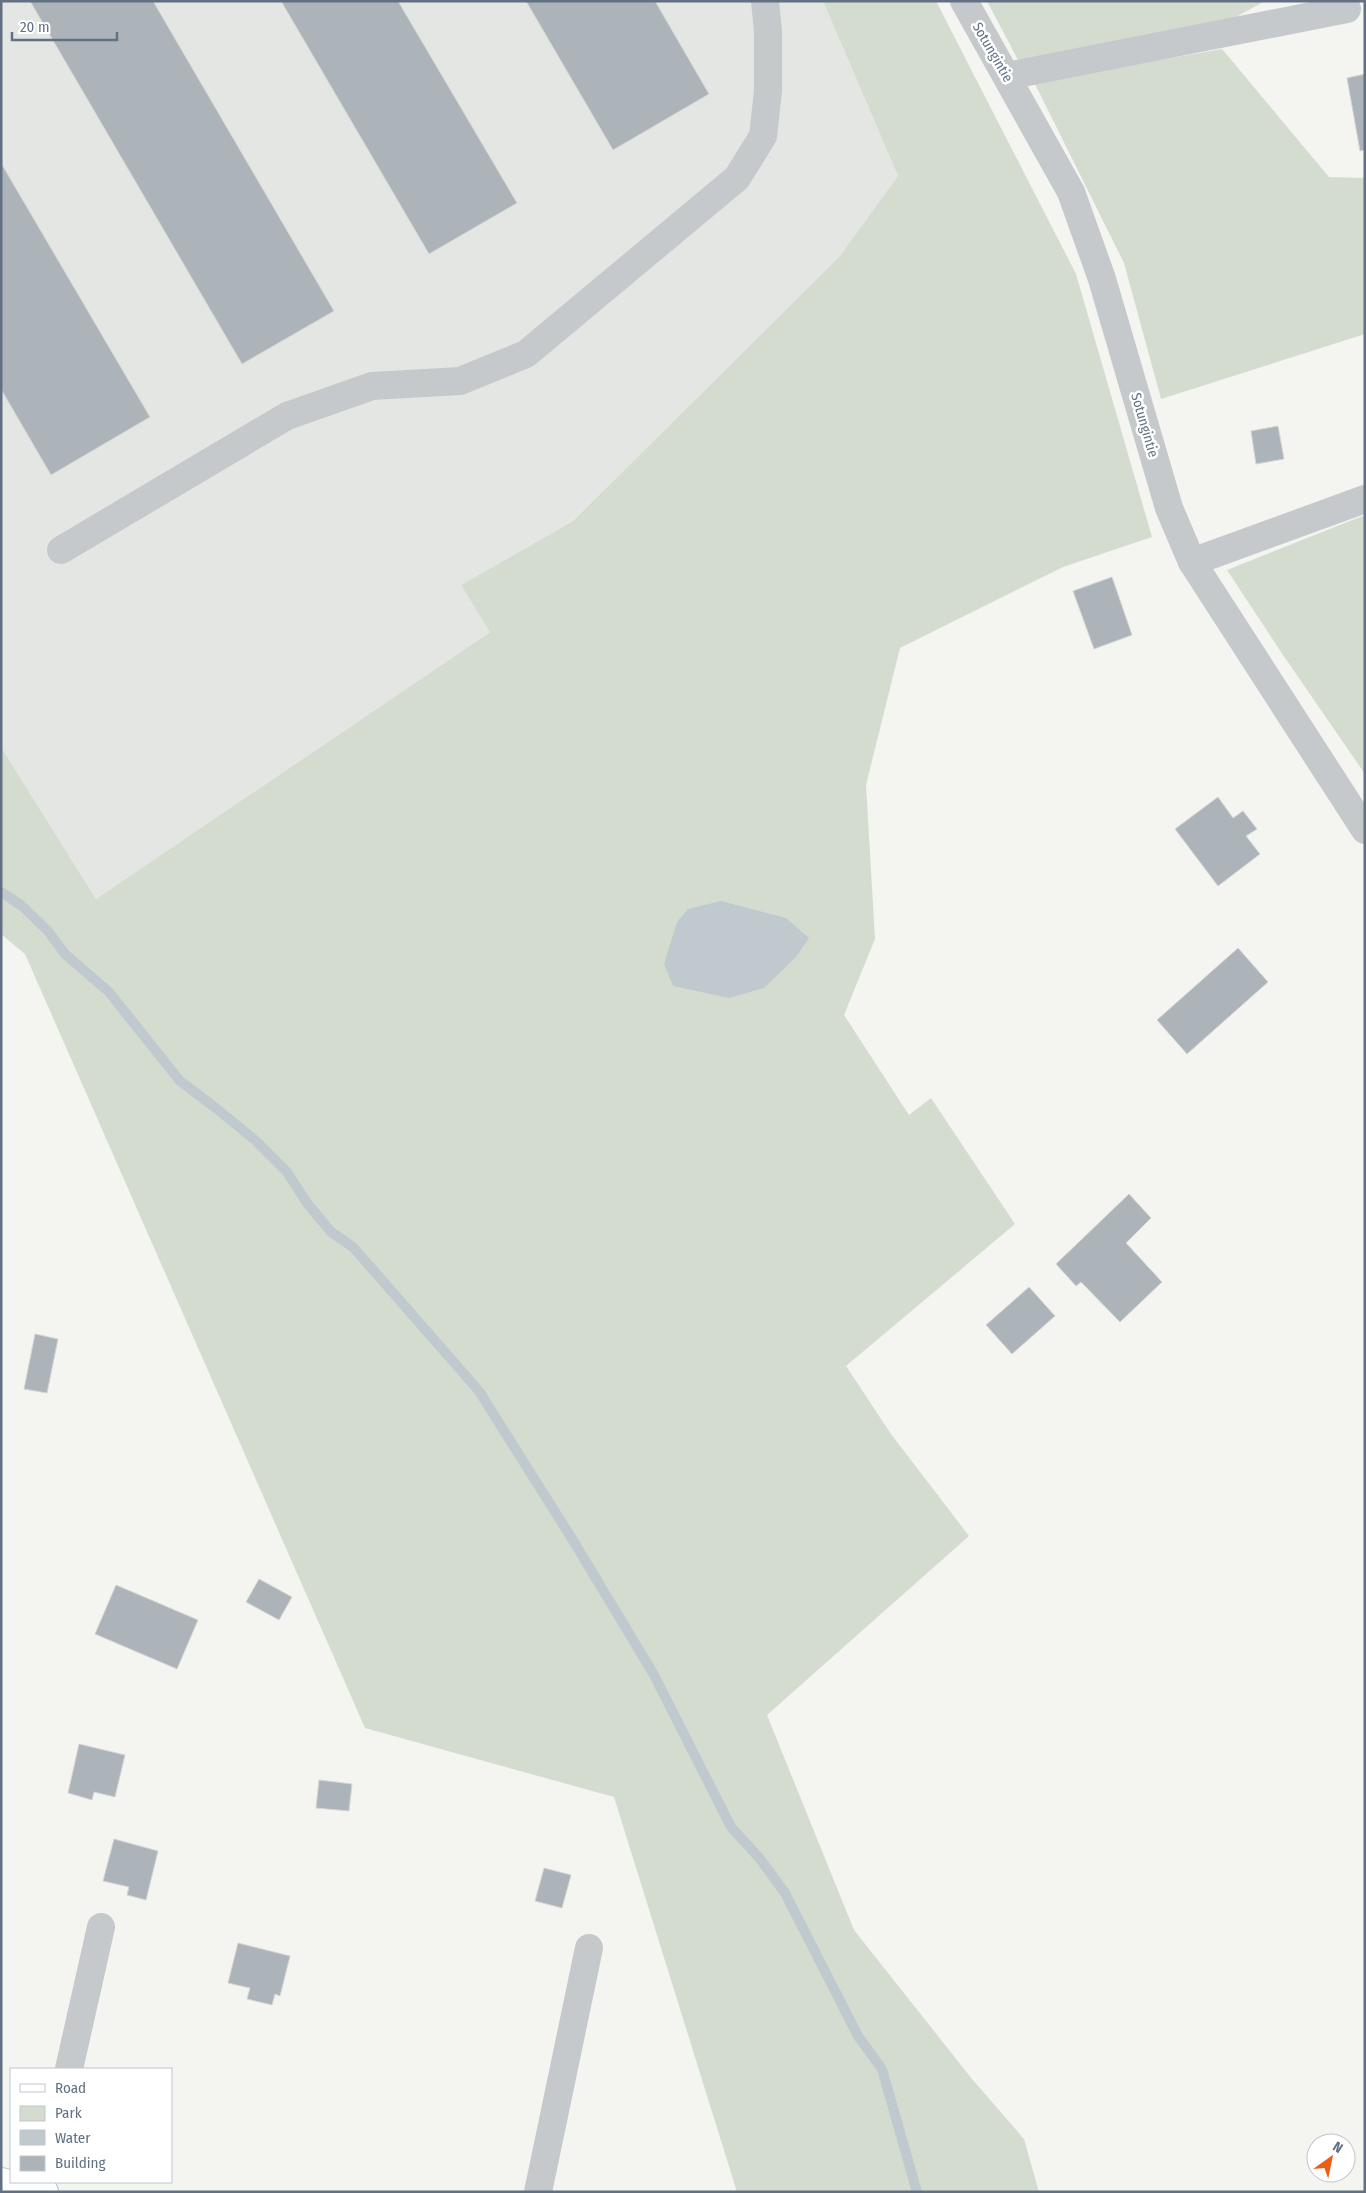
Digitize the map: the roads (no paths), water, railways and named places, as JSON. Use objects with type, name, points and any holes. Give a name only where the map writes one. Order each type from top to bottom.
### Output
[{"type":"main road","points":[[1,2182],[43,2192]]},
{"type":"street","points":[[61,550],[287,416],[372,386],[460,381],[526,354],[737,178],[763,136],[768,91],[768,32],[765,1]]},
{"type":"street","name":"Sotungintie","points":[[964,1],[1071,192],[1102,279],[1169,508],[1192,562],[1365,830]]},
{"type":"street","points":[[1007,76],[1347,9]]},
{"type":"street","points":[[1192,562],[1365,499]]},
{"type":"street","points":[[69,2068],[101,1927]]},
{"type":"street","points":[[538,2192],[589,1948]]},
{"type":"water","points":[[721,901],[786,918],[809,938],[796,957],[764,988],[729,998],[673,986],[664,964],[677,922],[688,909]]},
{"type":"waterway","points":[[1,892],[22,906],[48,931],[65,954],[109,992],[180,1081],[256,1141],[287,1172],[307,1203],[331,1232],[353,1247],[479,1391],[574,1542],[654,1675],[731,1827],[761,1860],[785,1893],[858,2036],[882,2069],[917,2192]]}]
